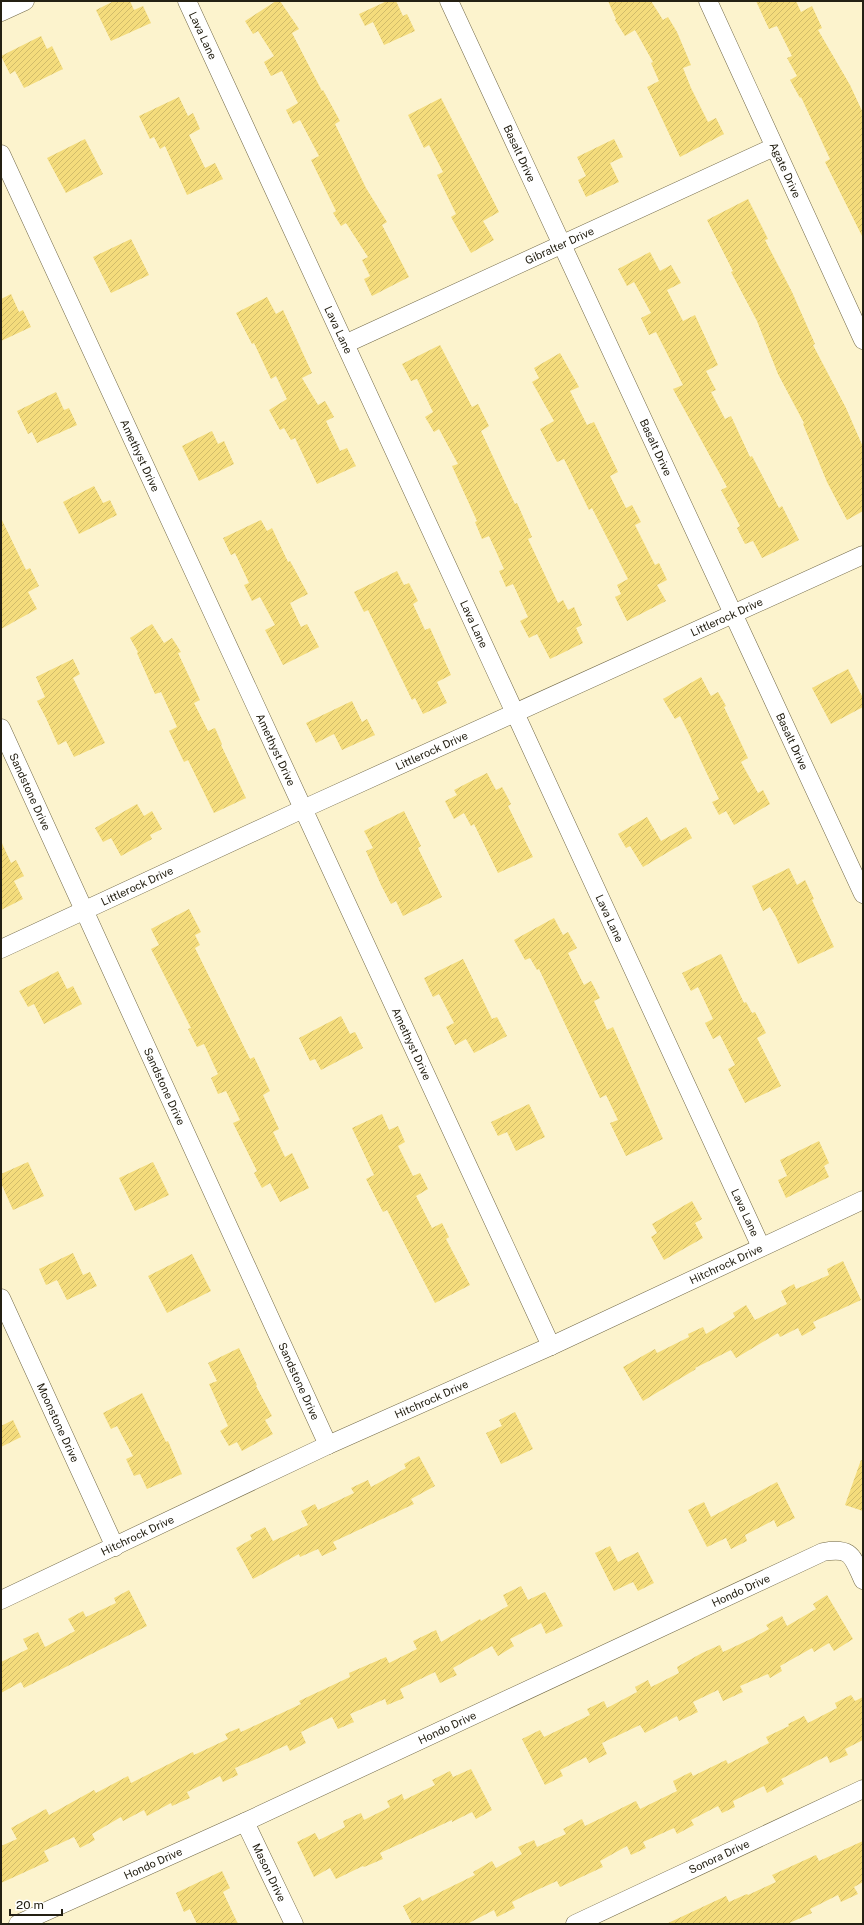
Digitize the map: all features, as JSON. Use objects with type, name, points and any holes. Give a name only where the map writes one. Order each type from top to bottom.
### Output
[{"type":"street","points":[[1,12],[25,1]]},
{"type":"street","name":"Lava Lane","points":[[187,1],[761,1247]]},
{"type":"street","name":"Basalt Drive","points":[[450,1],[863,894]]},
{"type":"street","name":"Agate Drive","points":[[708,1],[863,340]]},
{"type":"street","name":"Gibralter Drive","points":[[345,344],[774,147]]},
{"type":"street","name":"Amethyst Drive","points":[[1,154],[551,1346]]},
{"type":"street","name":"Littlerock Drive","points":[[1,949],[85,912],[303,809],[515,712],[863,555]]},
{"type":"street","name":"Sandstone Drive","points":[[1,728],[328,1445]]},
{"type":"street","name":"Hitchrock Drive","points":[[1,1600],[328,1445],[551,1346],[863,1200]]},
{"type":"street","name":"Moonstone Drive","points":[[1,1298],[114,1547]]},
{"type":"street","name":"Hondo Drive","points":[[26,1922],[245,1822],[823,1552],[839,1549],[852,1556],[863,1580]]},
{"type":"street","name":"Sonora Drive","points":[[575,1924],[863,1789]]},
{"type":"street","name":"Mason Drive","points":[[245,1822],[294,1924]]},
{"type":"building","points":[[114,1],[130,1],[134,10],[143,6],[151,23],[111,41],[96,10]]},
{"type":"building","points":[[276,1],[280,1],[299,29],[292,33],[322,91],[323,90],[340,121],[335,124],[366,188],[387,222],[382,225],[409,277],[372,296],[364,279],[370,276],[362,260],[368,257],[346,223],[341,226],[333,213],[336,211],[311,160],[319,156],[300,120],[293,124],[286,110],[298,103],[282,71],[271,76],[264,62],[274,56],[258,31],[253,34],[245,21]]},
{"type":"building","points":[[387,1],[396,1],[403,16],[407,14],[415,31],[384,45],[373,22],[365,26],[359,14]]},
{"type":"building","points":[[608,1],[651,1],[663,20],[668,17],[677,32],[691,65],[683,68],[691,88],[708,122],[716,118],[724,134],[680,157],[647,87],[659,81],[651,63],[653,62],[635,30],[625,36],[615,20],[616,19]]},
{"type":"building","points":[[756,1],[796,1],[801,12],[812,6],[822,28],[818,30],[850,85],[863,113],[863,238],[825,162],[830,159],[801,97],[800,98],[790,80],[797,76],[787,58],[792,56],[777,26],[769,29]]},
{"type":"building","points":[[41,36],[47,49],[52,46],[63,69],[24,88],[15,71],[10,74],[1,56]]},
{"type":"building","points":[[179,97],[188,116],[193,113],[200,129],[189,135],[205,168],[215,163],[223,179],[187,195],[165,146],[160,149],[154,137],[150,139],[139,116]]},
{"type":"building","points":[[441,98],[499,212],[483,221],[494,240],[471,253],[451,217],[456,214],[437,175],[443,172],[429,145],[424,148],[408,115]]},
{"type":"building","points":[[85,139],[103,174],[66,193],[47,158]]},
{"type":"building","points":[[614,139],[623,157],[610,163],[619,182],[586,197],[578,180],[586,176],[577,157]]},
{"type":"building","points":[[748,199],[768,239],[765,240],[792,292],[815,344],[813,345],[846,408],[863,447],[863,511],[847,520],[827,482],[803,424],[804,423],[778,374],[757,321],[731,272],[733,271],[707,220]]},
{"type":"building","points":[[131,239],[149,275],[111,293],[93,257]]},
{"type":"building","points":[[650,252],[660,271],[671,265],[681,283],[667,290],[683,321],[695,315],[718,365],[706,371],[716,390],[711,392],[725,419],[731,416],[750,457],[752,456],[779,508],[782,506],[799,540],[762,558],[753,541],[745,544],[737,528],[740,526],[721,490],[727,487],[673,389],[683,385],[656,332],[649,335],[641,318],[651,313],[634,282],[627,286],[618,269]]},
{"type":"building","points":[[11,294],[19,312],[23,310],[31,327],[1,341],[1,299]]},
{"type":"building","points":[[267,297],[276,314],[283,310],[312,373],[302,378],[318,405],[325,401],[334,417],[326,421],[340,451],[347,448],[356,466],[317,484],[295,438],[291,440],[284,428],[280,430],[269,410],[287,399],[276,376],[271,379],[254,343],[252,344],[236,313]]},
{"type":"building","points":[[440,345],[472,407],[478,404],[489,426],[481,431],[515,504],[517,503],[532,537],[528,539],[558,603],[563,600],[568,610],[574,607],[582,625],[576,628],[583,643],[550,659],[537,634],[529,638],[520,621],[528,617],[513,584],[506,587],[499,571],[504,569],[489,536],[482,539],[475,522],[477,521],[452,466],[458,464],[439,429],[434,432],[425,417],[433,412],[417,379],[411,381],[402,364]]},
{"type":"building","points":[[560,353],[579,387],[570,391],[587,425],[594,422],[618,472],[610,476],[626,508],[632,505],[641,522],[635,525],[655,565],[659,563],[667,580],[657,585],[666,601],[627,621],[615,597],[621,594],[617,585],[628,579],[592,508],[589,510],[564,459],[557,462],[540,429],[554,421],[532,382],[539,378],[534,368]]},
{"type":"building","points":[[56,392],[64,410],[69,408],[77,425],[37,443],[32,432],[28,434],[17,411]]},
{"type":"building","points":[[212,431],[218,444],[224,441],[234,464],[199,481],[182,446]]},
{"type":"building","points":[[94,486],[103,503],[110,500],[117,515],[79,534],[63,502]]},
{"type":"building","points":[[1,518],[26,570],[30,568],[39,586],[28,592],[37,609],[1,629]]},
{"type":"building","points":[[261,520],[267,531],[272,528],[288,562],[290,561],[308,594],[290,603],[301,627],[307,624],[319,647],[283,665],[265,630],[275,625],[260,597],[252,601],[244,585],[249,583],[235,553],[231,555],[223,538]]},
{"type":"building","points":[[397,571],[404,585],[409,583],[418,601],[413,604],[425,630],[430,628],[451,675],[437,682],[447,703],[423,714],[415,698],[412,700],[368,610],[364,612],[354,592]]},
{"type":"building","points":[[152,624],[164,643],[172,638],[181,652],[178,653],[200,700],[194,703],[208,731],[215,728],[222,744],[221,745],[246,798],[214,813],[188,760],[184,762],[169,731],[177,727],[161,692],[155,694],[137,653],[138,652],[130,638]]},
{"type":"building","points":[[73,659],[80,674],[73,678],[105,743],[74,757],[66,741],[58,745],[37,701],[45,697],[36,677]]},
{"type":"building","points":[[848,669],[863,698],[863,707],[831,724],[812,688]]},
{"type":"building","points":[[701,677],[711,696],[718,692],[726,706],[724,707],[748,758],[741,762],[758,793],[763,790],[770,804],[734,825],[726,811],[719,815],[712,802],[719,799],[692,740],[680,716],[675,719],[663,699]]},
{"type":"building","points":[[352,701],[362,722],[367,719],[375,735],[342,750],[334,734],[316,743],[306,723]]},
{"type":"building","points":[[487,773],[496,790],[502,787],[511,804],[508,806],[533,857],[498,873],[474,824],[471,826],[464,813],[454,819],[445,801],[457,795],[454,790]]},
{"type":"building","points":[[137,804],[144,816],[152,811],[162,829],[150,835],[152,839],[121,856],[111,838],[103,842],[95,828]]},
{"type":"building","points":[[404,811],[421,846],[418,848],[442,897],[403,916],[396,901],[391,904],[381,885],[366,851],[373,848],[364,831]]},
{"type":"building","points":[[647,817],[661,841],[686,827],[692,838],[643,867],[630,846],[626,848],[618,834]]},
{"type":"building","points":[[1,841],[11,863],[16,860],[24,876],[14,881],[23,899],[1,910]]},
{"type":"building","points":[[789,868],[797,885],[805,880],[814,899],[812,900],[834,947],[798,964],[776,917],[770,907],[763,911],[752,886]]},
{"type":"building","points":[[189,909],[201,932],[195,935],[200,945],[195,948],[250,1059],[254,1057],[270,1091],[263,1095],[279,1129],[273,1132],[285,1157],[292,1153],[309,1188],[280,1202],[270,1183],[262,1188],[254,1173],[257,1171],[233,1123],[240,1120],[226,1091],[218,1094],[211,1078],[218,1074],[204,1044],[197,1047],[188,1029],[191,1028],[151,949],[159,945],[151,929]]},
{"type":"building","points":[[554,918],[563,935],[568,932],[577,948],[568,953],[584,985],[591,981],[600,998],[594,1001],[607,1030],[613,1027],[663,1139],[626,1156],[610,1123],[618,1120],[606,1095],[600,1098],[539,969],[537,970],[530,958],[525,960],[514,940]]},
{"type":"building","points":[[721,954],[744,1003],[746,1002],[752,1013],[755,1012],[766,1033],[757,1038],[781,1086],[745,1103],[728,1069],[735,1065],[720,1035],[713,1039],[705,1023],[713,1019],[698,987],[691,991],[682,973]]},
{"type":"building","points":[[463,959],[492,1019],[497,1017],[507,1036],[474,1053],[466,1039],[455,1045],[446,1027],[454,1023],[439,994],[433,997],[424,978]]},
{"type":"building","points":[[58,971],[67,989],[73,986],[82,1004],[44,1024],[34,1004],[28,1007],[19,991]]},
{"type":"building","points":[[341,1016],[350,1034],[355,1032],[363,1048],[321,1070],[315,1059],[310,1061],[299,1038]]},
{"type":"building","points":[[529,1104],[545,1137],[516,1151],[507,1132],[498,1136],[491,1122]]},
{"type":"building","points":[[382,1114],[389,1130],[398,1126],[405,1142],[398,1146],[413,1176],[420,1173],[428,1189],[416,1196],[432,1228],[442,1223],[449,1237],[446,1239],[470,1285],[435,1303],[387,1210],[383,1212],[366,1179],[374,1175],[352,1128]]},
{"type":"building","points":[[819,1141],[829,1163],[824,1166],[829,1177],[786,1198],[778,1180],[787,1176],[780,1160]]},
{"type":"building","points":[[28,1162],[44,1196],[13,1210],[1,1183],[1,1174]]},
{"type":"building","points":[[153,1162],[169,1195],[135,1211],[119,1178]]},
{"type":"building","points":[[692,1201],[702,1219],[695,1223],[703,1238],[664,1260],[651,1237],[657,1233],[652,1224]]},
{"type":"building","points":[[73,1253],[83,1275],[90,1272],[97,1286],[67,1300],[57,1280],[46,1285],[39,1269]]},
{"type":"building","points":[[192,1254],[211,1291],[167,1313],[148,1276]]},
{"type":"building","points":[[843,1261],[861,1300],[813,1322],[816,1328],[802,1336],[798,1328],[780,1337],[778,1333],[736,1358],[731,1350],[695,1368],[696,1369],[643,1401],[623,1367],[655,1349],[657,1353],[689,1337],[688,1334],[703,1327],[706,1334],[735,1317],[733,1313],[746,1305],[755,1320],[787,1304],[781,1291],[794,1284],[796,1289],[829,1275],[827,1269]]},
{"type":"building","points":[[239,1348],[257,1385],[256,1386],[272,1416],[265,1420],[273,1434],[242,1451],[237,1442],[229,1446],[220,1431],[228,1426],[209,1384],[217,1381],[208,1363]]},
{"type":"building","points":[[142,1393],[166,1442],[168,1441],[182,1474],[147,1489],[140,1474],[134,1476],[126,1459],[133,1456],[117,1426],[111,1429],[103,1413]]},
{"type":"building","points":[[515,1412],[533,1449],[501,1464],[486,1433],[502,1426],[499,1420]]},
{"type":"building","points":[[13,1420],[21,1437],[1,1447],[1,1426]]},
{"type":"building","points":[[419,1456],[435,1486],[411,1499],[414,1504],[333,1542],[337,1549],[322,1556],[318,1549],[300,1557],[299,1554],[253,1579],[236,1548],[252,1539],[250,1535],[265,1527],[273,1541],[308,1525],[301,1511],[315,1504],[318,1510],[354,1493],[351,1488],[368,1480],[371,1487],[406,1468],[404,1464]]},
{"type":"building","points":[[861,1460],[863,1461],[863,1511],[845,1505]]},
{"type":"building","points":[[777,1482],[795,1518],[777,1527],[774,1520],[745,1535],[747,1541],[731,1549],[726,1538],[707,1547],[688,1510],[704,1502],[711,1517]]},
{"type":"building","points":[[610,1546],[618,1562],[638,1552],[654,1583],[638,1591],[633,1582],[614,1591],[595,1553]]},
{"type":"building","points":[[521,1586],[528,1600],[545,1592],[563,1626],[546,1634],[541,1623],[510,1639],[514,1646],[498,1656],[492,1646],[453,1668],[457,1675],[440,1683],[435,1672],[400,1689],[404,1698],[387,1705],[385,1699],[350,1714],[354,1722],[338,1729],[332,1717],[301,1732],[306,1743],[290,1751],[287,1745],[235,1768],[238,1775],[223,1782],[220,1776],[187,1792],[190,1798],[172,1806],[171,1803],[147,1816],[144,1810],[123,1821],[121,1817],[92,1834],[95,1840],[80,1848],[74,1837],[44,1851],[49,1861],[1,1883],[1,1846],[17,1839],[11,1828],[46,1809],[49,1815],[94,1790],[96,1793],[128,1776],[131,1783],[193,1752],[194,1755],[228,1739],[225,1734],[239,1728],[241,1732],[301,1704],[299,1701],[350,1677],[349,1673],[386,1657],[389,1663],[417,1649],[413,1641],[436,1630],[441,1642],[480,1619],[481,1621],[508,1606],[503,1595]]},
{"type":"building","points":[[129,1590],[147,1626],[24,1688],[21,1682],[1,1693],[1,1662],[28,1649],[23,1639],[38,1632],[45,1647],[75,1631],[68,1619],[83,1611],[86,1617],[116,1603],[114,1598]]},
{"type":"building","points":[[827,1595],[853,1639],[834,1651],[829,1643],[814,1652],[812,1648],[780,1666],[782,1671],[770,1678],[768,1674],[740,1686],[743,1692],[723,1701],[718,1690],[693,1702],[698,1712],[679,1721],[677,1716],[645,1733],[640,1725],[602,1743],[607,1754],[589,1763],[586,1757],[560,1770],[563,1776],[545,1785],[522,1739],[540,1730],[544,1737],[590,1715],[587,1709],[604,1701],[607,1708],[637,1692],[635,1687],[648,1680],[651,1687],[679,1673],[677,1667],[702,1653],[720,1645],[723,1652],[753,1638],[769,1629],[766,1625],[782,1616],[787,1626],[816,1609],[813,1604]]},
{"type":"building","points":[[851,1695],[855,1701],[863,1697],[863,1740],[845,1749],[848,1755],[830,1763],[827,1756],[781,1779],[784,1784],[767,1793],[764,1786],[733,1801],[735,1807],[722,1813],[718,1806],[691,1820],[694,1825],[677,1834],[674,1828],[643,1842],[646,1848],[631,1855],[627,1846],[600,1861],[603,1867],[560,1887],[557,1881],[526,1895],[512,1902],[515,1908],[497,1917],[494,1910],[467,1924],[412,1924],[403,1906],[420,1897],[422,1901],[475,1875],[473,1872],[492,1861],[496,1868],[522,1854],[518,1847],[534,1840],[537,1847],[566,1834],[563,1829],[582,1819],[585,1826],[636,1801],[640,1809],[677,1791],[673,1781],[691,1772],[693,1776],[726,1760],[728,1764],[769,1743],[766,1737],[789,1726],[788,1724],[804,1716],[808,1723],[837,1708],[835,1703]]},
{"type":"building","points":[[471,1769],[492,1810],[476,1819],[472,1812],[452,1822],[452,1820],[380,1853],[383,1859],[364,1867],[363,1866],[336,1879],[330,1868],[314,1877],[297,1842],[315,1833],[319,1840],[345,1827],[343,1821],[361,1813],[364,1820],[390,1807],[387,1801],[402,1794],[404,1800],[435,1785],[432,1780],[450,1771],[453,1777]]},
{"type":"building","points":[[863,1841],[863,1882],[854,1887],[858,1894],[841,1902],[838,1895],[810,1909],[812,1913],[787,1924],[666,1924],[726,1896],[729,1902],[747,1894],[748,1895],[776,1882],[772,1875],[816,1855],[819,1861]]},
{"type":"building","points":[[222,1871],[230,1888],[223,1892],[238,1924],[197,1924],[190,1909],[184,1912],[176,1893]]}]
